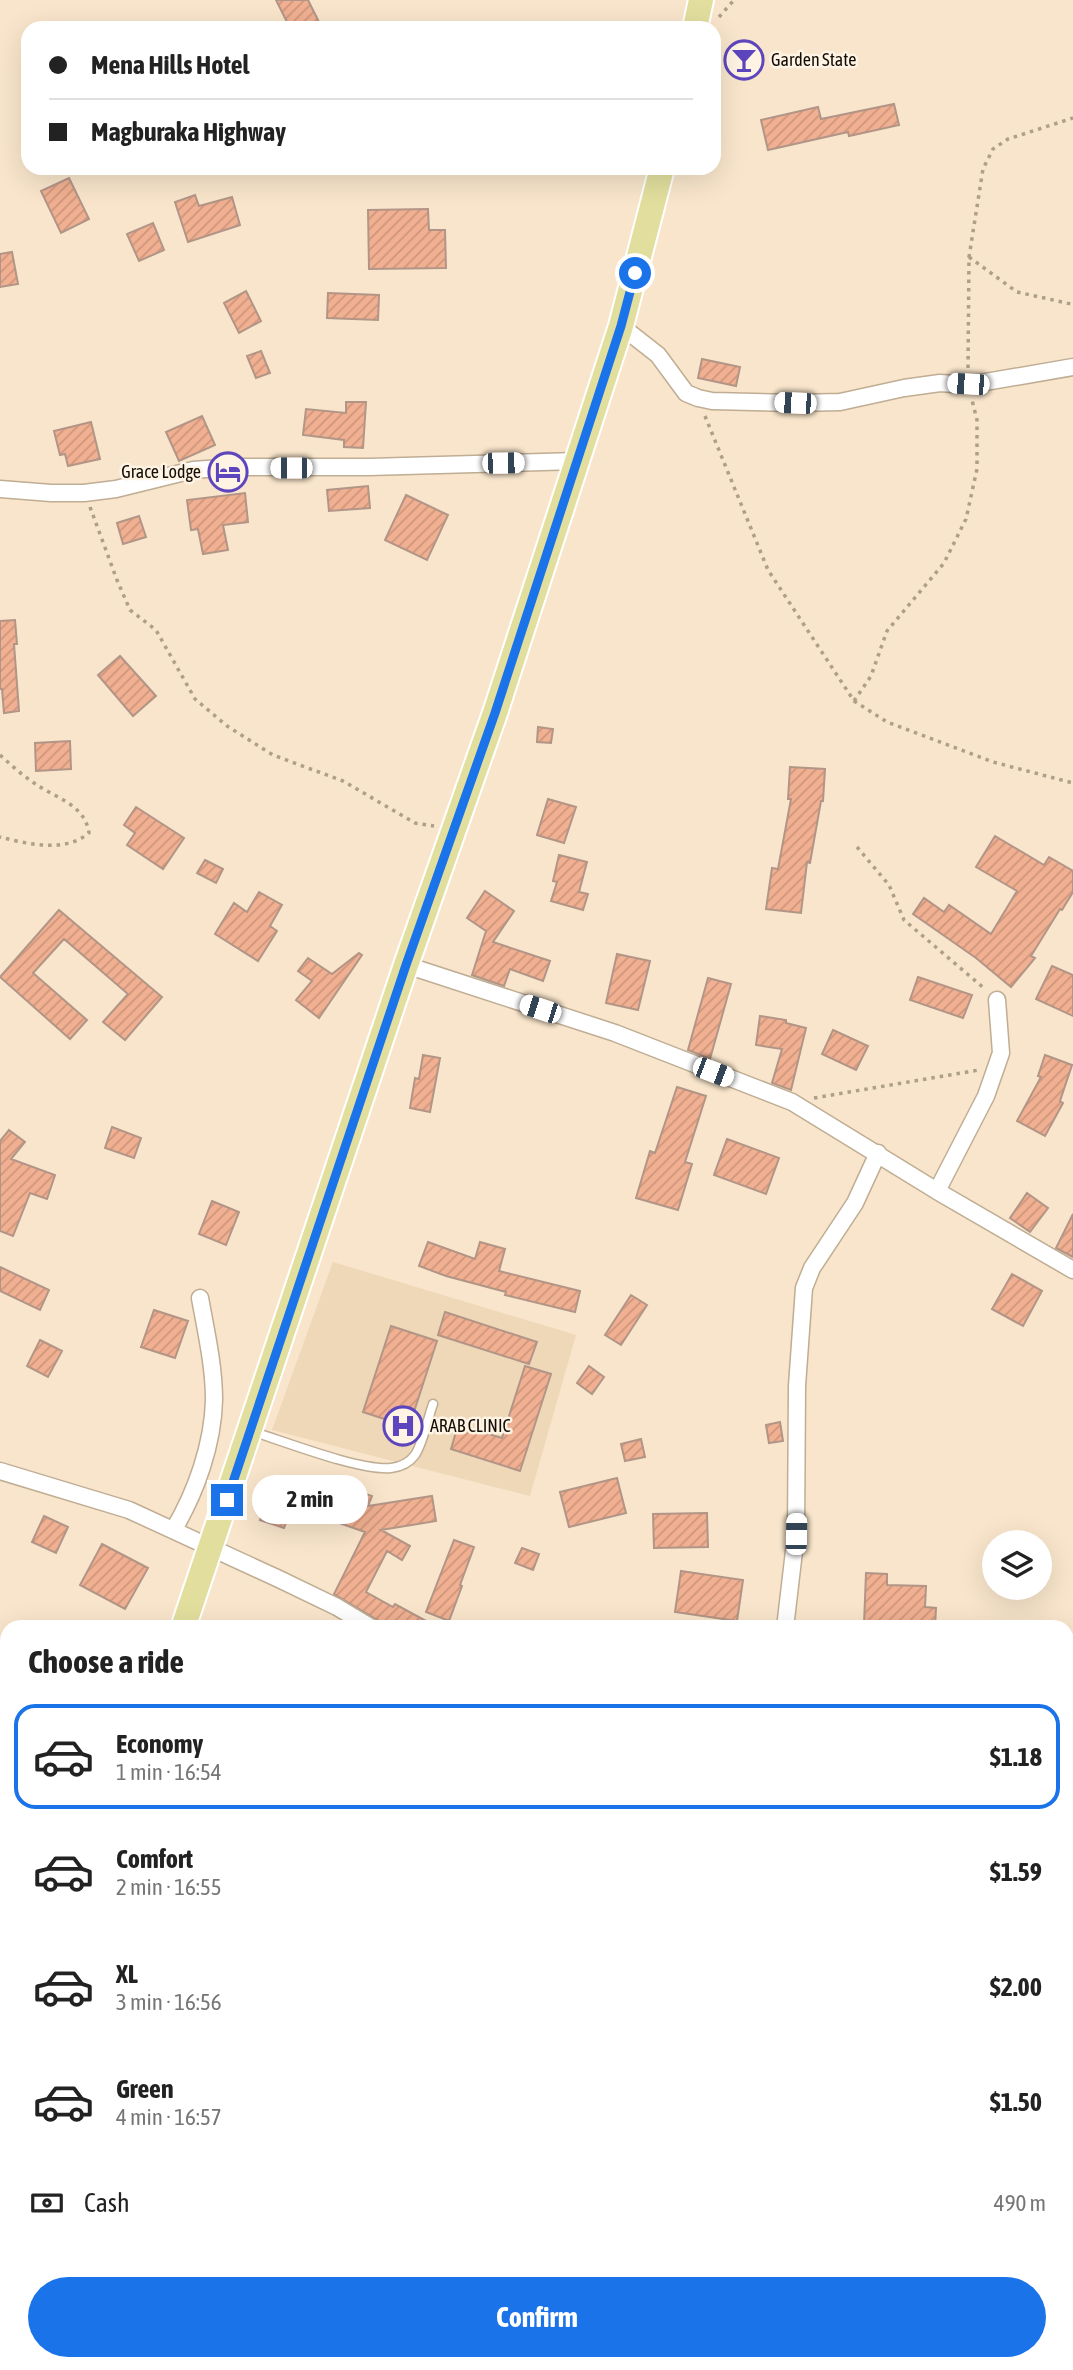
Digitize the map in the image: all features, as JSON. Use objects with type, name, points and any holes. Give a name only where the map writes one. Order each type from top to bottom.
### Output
[{"type":"main road","points":[[696,21],[701,0]]},
{"type":"main road","points":[[186,1620],[406,965],[495,713],[621,326],[660,175]]},
{"type":"street","points":[[621,326],[658,355],[686,393],[698,398],[761,402],[840,402],[904,388],[940,383],[968,384],[1073,367]]},
{"type":"street","points":[[0,489],[85,493],[116,489],[192,470],[235,467],[369,467],[577,461]]},
{"type":"street","points":[[406,965],[615,1033],[792,1102],[1073,1270]]},
{"type":"street","points":[[937,1191],[986,1096],[997,1067],[1001,1053],[997,1000]]},
{"type":"street","points":[[786,1620],[796,1534],[797,1386],[804,1288],[812,1268],[855,1203],[878,1153]]},
{"type":"street","points":[[174,1529],[190,1503],[212,1426],[213,1381],[200,1298]]},
{"type":"street","points":[[0,1471],[130,1510],[211,1546],[359,1620]]},
{"type":"lane","points":[[251,1431],[331,1456],[390,1468],[404,1465],[415,1455],[433,1404]]},
{"type":"path","points":[[969,257],[1017,292],[1071,303],[1073,306]]},
{"type":"path","points":[[698,398],[768,570],[854,701],[887,722],[981,758],[1073,783]]},
{"type":"path","points":[[85,493],[130,610],[156,630],[195,699],[227,726],[273,755],[343,781],[415,823],[454,828]]},
{"type":"path","points":[[0,755],[36,785],[71,804],[87,821],[89,833],[80,841],[47,846],[0,837]]},
{"type":"path","points":[[857,847],[889,886],[904,920],[997,1000]]},
{"type":"path","points":[[792,1102],[997,1067]]},
{"type":"shaded area","points":[[333,1262],[576,1335],[530,1496],[272,1430]]},
{"type":"building","points":[[276,0],[308,0],[318,21],[286,21]]},
{"type":"building","points":[[894,104],[899,125],[849,136],[848,132],[768,150],[761,120],[818,107],[821,119]]},
{"type":"building","points":[[69,178],[89,219],[61,233],[41,191]]},
{"type":"building","points":[[195,195],[199,206],[232,197],[240,225],[188,242],[175,202]]},
{"type":"building","points":[[428,209],[429,230],[445,230],[446,268],[369,269],[368,210]]},
{"type":"building","points":[[153,223],[164,250],[139,261],[127,234]]},
{"type":"building","points":[[12,252],[18,284],[0,287],[0,254]]},
{"type":"building","points":[[246,291],[261,321],[239,333],[224,303]]},
{"type":"building","points":[[328,293],[379,295],[378,320],[327,318]]},
{"type":"building","points":[[261,351],[270,373],[256,378],[247,356]]},
{"type":"building","points":[[702,359],[740,367],[736,386],[698,378]]},
{"type":"building","points":[[346,402],[366,402],[363,448],[344,447],[344,440],[303,435],[306,409],[346,413]]},
{"type":"building","points":[[202,416],[215,445],[179,461],[166,432]]},
{"type":"building","points":[[91,422],[100,459],[68,466],[65,454],[60,455],[54,431]]},
{"type":"building","points":[[368,486],[370,508],[329,511],[327,490]]},
{"type":"building","points":[[245,493],[248,522],[223,525],[228,550],[203,554],[198,529],[191,530],[187,500]]},
{"type":"building","points":[[406,495],[448,515],[427,560],[385,540]]},
{"type":"building","points":[[139,516],[146,537],[123,544],[117,523]]},
{"type":"building","points":[[15,620],[19,711],[4,713],[0,689],[0,621]]},
{"type":"building","points":[[120,656],[156,696],[133,716],[98,675]]},
{"type":"building","points":[[538,727],[553,729],[551,743],[537,742]]},
{"type":"building","points":[[70,741],[71,769],[36,771],[35,743]]},
{"type":"building","points":[[790,767],[825,769],[823,801],[810,863],[807,862],[801,913],[766,909],[772,868],[778,869],[791,799],[788,799]]},
{"type":"building","points":[[548,799],[576,807],[564,843],[537,835]]},
{"type":"building","points":[[136,807],[184,838],[163,869],[127,845],[135,833],[124,825]]},
{"type":"building","points":[[995,836],[1044,865],[1049,857],[1073,871],[1073,892],[1031,956],[1035,958],[1011,987],[976,958],[913,914],[924,898],[944,912],[949,905],[991,934],[1017,891],[976,867]]},
{"type":"building","points":[[559,855],[587,862],[579,892],[588,894],[583,910],[551,901],[557,882],[553,881]]},
{"type":"building","points":[[205,860],[223,869],[216,883],[197,873]]},
{"type":"building","points":[[485,891],[514,911],[493,942],[550,961],[543,981],[510,969],[504,986],[472,975],[486,931],[467,918]]},
{"type":"building","points":[[259,892],[282,905],[270,926],[277,931],[258,961],[215,934],[234,903],[247,912]]},
{"type":"building","points":[[59,910],[162,997],[125,1040],[103,1022],[128,994],[64,939],[33,973],[87,1020],[70,1039],[0,977]]},
{"type":"building","points":[[359,953],[362,955],[319,1018],[296,1000],[312,981],[298,971],[308,958],[332,974]]},
{"type":"building","points":[[617,954],[650,961],[638,1010],[606,1003]]},
{"type":"building","points":[[1052,966],[1073,975],[1073,1016],[1036,999]]},
{"type":"building","points":[[918,977],[972,995],[963,1018],[910,1000]]},
{"type":"building","points":[[708,978],[731,984],[710,1059],[688,1050]]},
{"type":"building","points":[[760,1016],[786,1020],[786,1023],[806,1028],[791,1090],[772,1083],[782,1049],[756,1045]]},
{"type":"building","points":[[833,1030],[868,1046],[856,1070],[822,1054]]},
{"type":"building","points":[[423,1055],[440,1058],[430,1112],[410,1108],[415,1078],[419,1079]]},
{"type":"building","points":[[1045,1055],[1072,1065],[1060,1101],[1063,1103],[1045,1136],[1017,1121],[1041,1077],[1038,1076]]},
{"type":"building","points":[[677,1087],[706,1096],[685,1162],[692,1164],[678,1210],[636,1198],[650,1151],[655,1153]]},
{"type":"building","points":[[112,1127],[141,1138],[134,1158],[105,1148]]},
{"type":"building","points":[[9,1130],[25,1142],[11,1159],[55,1175],[47,1199],[30,1193],[13,1236],[0,1231],[0,1141]]},
{"type":"building","points":[[727,1139],[779,1158],[766,1194],[714,1175]]},
{"type":"building","points":[[1027,1193],[1048,1208],[1030,1232],[1010,1218]]},
{"type":"building","points":[[212,1201],[239,1212],[226,1245],[199,1234]]},
{"type":"building","points":[[1073,1214],[1073,1257],[1056,1248]]},
{"type":"building","points":[[428,1242],[475,1259],[480,1242],[505,1249],[499,1271],[580,1291],[575,1312],[505,1295],[506,1292],[419,1266]]},
{"type":"building","points":[[0,1267],[49,1290],[40,1310],[0,1291]]},
{"type":"building","points":[[1012,1274],[1042,1291],[1023,1326],[992,1309]]},
{"type":"building","points":[[631,1295],[647,1305],[621,1345],[605,1335]]},
{"type":"building","points":[[154,1310],[188,1321],[175,1358],[141,1347]]},
{"type":"building","points":[[445,1312],[537,1342],[529,1364],[438,1335]]},
{"type":"building","points":[[391,1326],[437,1341],[409,1427],[363,1412]]},
{"type":"building","points":[[40,1340],[62,1351],[48,1377],[27,1366]]},
{"type":"building","points":[[525,1366],[551,1374],[520,1471],[451,1449],[458,1425],[502,1438]]},
{"type":"building","points":[[589,1366],[604,1377],[592,1394],[577,1383]]},
{"type":"building","points":[[780,1422],[783,1441],[769,1443],[766,1425]]},
{"type":"building","points":[[641,1439],[645,1457],[625,1461],[621,1444]]},
{"type":"building","points":[[617,1478],[626,1513],[569,1527],[560,1492]]},
{"type":"building","points":[[337,1484],[372,1496],[368,1506],[432,1496],[436,1521],[381,1530],[410,1546],[402,1560],[387,1551],[366,1592],[424,1620],[378,1620],[334,1594],[365,1532],[325,1518]]},
{"type":"building","points":[[269,1493],[294,1501],[284,1528],[260,1520]]},
{"type":"building","points":[[707,1513],[708,1547],[654,1548],[653,1514]]},
{"type":"building","points":[[44,1516],[68,1527],[56,1553],[32,1542]]},
{"type":"building","points":[[454,1540],[474,1547],[449,1620],[426,1612]]},
{"type":"building","points":[[102,1544],[148,1568],[125,1609],[80,1585]]},
{"type":"building","points":[[522,1548],[539,1554],[533,1570],[515,1563]]},
{"type":"building","points":[[681,1571],[743,1580],[737,1620],[675,1612]]},
{"type":"building","points":[[866,1573],[887,1574],[887,1585],[926,1586],[925,1607],[936,1608],[935,1620],[864,1620]]},
{"type":"place","name":"Garden State","points":[[744,60]]},
{"type":"place","name":"Grace Lodge","points":[[228,472]]},
{"type":"place","name":"ARAB CLINIC","points":[[403,1426]]},
{"type":"route","points":[[227,1500],[406,965],[495,713],[621,326],[635,273]]}]
